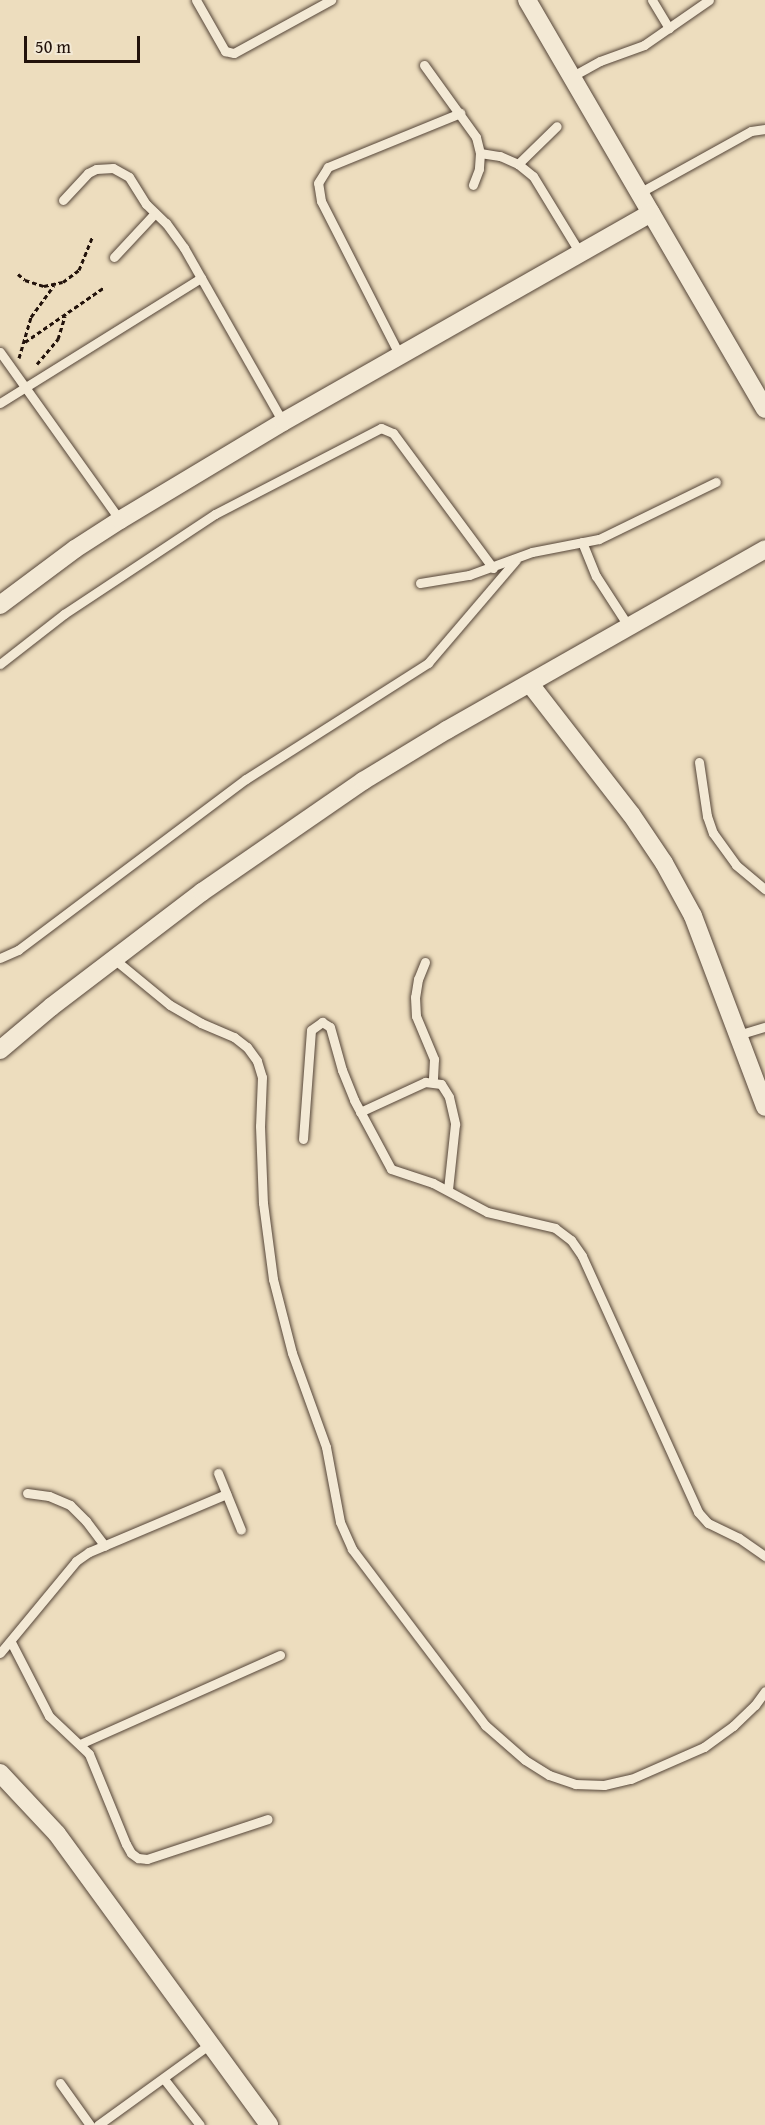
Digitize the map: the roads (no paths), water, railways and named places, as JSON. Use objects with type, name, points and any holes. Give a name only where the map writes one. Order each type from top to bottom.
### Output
[{"type":"street","points":[[527,0],[765,410]]},
{"type":"street","points":[[0,605],[75,549],[120,520],[283,422],[651,213]]},
{"type":"street","points":[[0,1050],[114,959],[291,830],[447,730],[765,549]]},
{"type":"street","points":[[530,684],[631,814],[664,863],[693,916],[765,1107]]},
{"type":"street","points":[[0,1773],[57,1834],[269,2125]]},
{"type":"lane","points":[[196,0],[225,51],[234,53],[331,0]]},
{"type":"lane","points":[[652,0],[669,28]]},
{"type":"lane","points":[[571,76],[600,61],[634,51],[709,0]]},
{"type":"lane","points":[[424,65],[476,137],[480,153],[479,170],[474,185]]},
{"type":"lane","points":[[400,356],[321,201],[318,183],[328,167],[460,113]]},
{"type":"lane","points":[[518,164],[557,126]]},
{"type":"lane","points":[[639,193],[751,131],[765,129]]},
{"type":"lane","points":[[480,153],[500,156],[518,164],[533,176],[580,253]]},
{"type":"lane","points":[[63,200],[88,173],[96,169],[114,168],[129,177],[155,213],[176,235],[283,422]]},
{"type":"lane","points":[[114,257],[155,213]]},
{"type":"lane","points":[[0,403],[23,383],[201,278]]},
{"type":"lane","points":[[0,352],[120,520]]},
{"type":"lane","points":[[0,664],[64,614],[215,514],[381,428],[393,433],[493,568]]},
{"type":"lane","points":[[420,583],[461,577],[516,560],[532,552],[617,532],[716,482]]},
{"type":"lane","points":[[582,542],[596,576],[629,627]]},
{"type":"lane","points":[[0,958],[18,950],[246,779],[428,663],[516,560]]},
{"type":"lane","points":[[699,762],[707,816],[713,833],[736,865],[765,889]]},
{"type":"lane","points":[[114,959],[170,1005],[201,1023],[234,1037],[248,1047],[258,1061],[262,1077],[260,1126],[263,1203],[273,1279],[292,1353],[326,1447],[340,1522],[352,1549],[485,1725],[525,1760],[549,1775],[575,1784],[604,1785],[631,1779],[704,1747],[733,1726],[755,1705],[765,1691]]},
{"type":"lane","points":[[425,962],[418,979],[415,997],[416,1016],[435,1059],[433,1081]]},
{"type":"lane","points":[[303,1139],[311,1030],[317,1023],[322,1022],[330,1027],[342,1070],[360,1112],[391,1169],[448,1190],[487,1212],[555,1228],[571,1240],[582,1256],[698,1512],[708,1523],[739,1538],[765,1556]]},
{"type":"lane","points":[[738,1035],[765,1027]]},
{"type":"lane","points":[[360,1112],[418,1085],[433,1081],[446,1089],[453,1110],[454,1138],[448,1190]]},
{"type":"lane","points":[[218,1473],[241,1530]]},
{"type":"lane","points":[[27,1493],[49,1496],[70,1505],[105,1546]]},
{"type":"lane","points":[[0,1653],[76,1561],[105,1546],[226,1494]]},
{"type":"lane","points":[[11,1642],[49,1716],[57,1726],[80,1744],[96,1767],[131,1853],[138,1858],[147,1859],[268,1819]]},
{"type":"lane","points":[[80,1744],[280,1655]]},
{"type":"lane","points":[[98,2125],[210,2044]]},
{"type":"lane","points":[[164,2079],[200,2125]]},
{"type":"lane","points":[[60,2083],[90,2125]]}]
